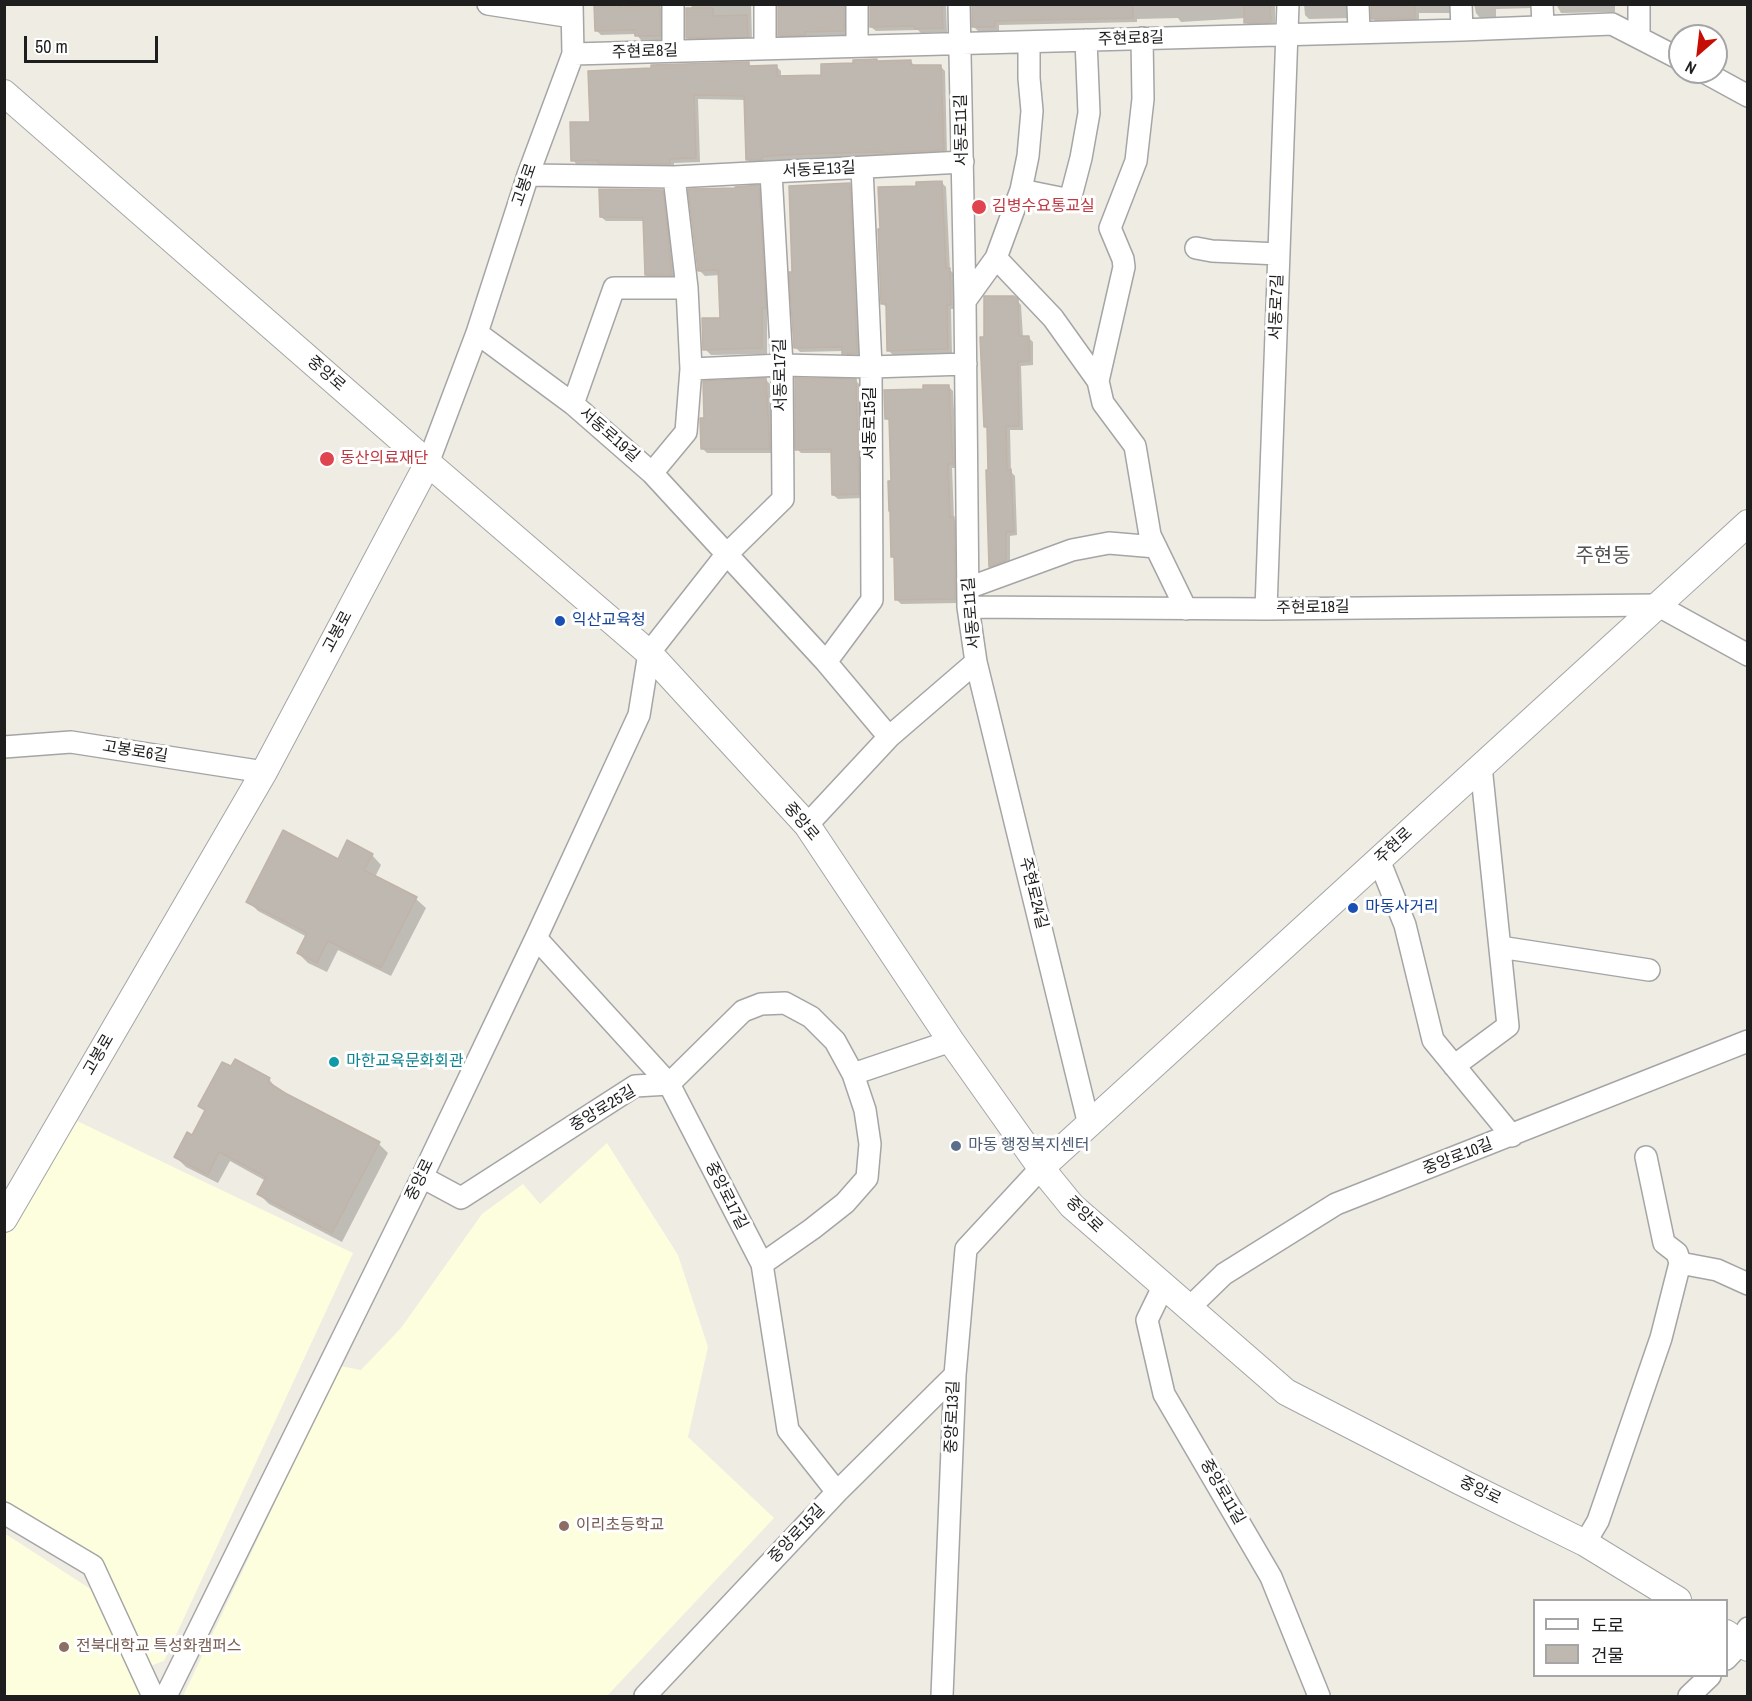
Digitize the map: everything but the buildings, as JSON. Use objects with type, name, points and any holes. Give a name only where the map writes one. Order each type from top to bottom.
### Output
[{"type":"street","points":[[489,4],[572,11]]},
{"type":"street","points":[[673,4],[673,51]]},
{"type":"street","points":[[765,4],[765,49]]},
{"type":"street","points":[[857,4],[857,46]]},
{"type":"street","name":"서동로11길","points":[[807,825],[889,737],[976,662],[968,597],[959,4]]},
{"type":"street","name":"서동로7길","points":[[1266,609],[1288,4]]},
{"type":"street","points":[[1358,4],[1359,32]]},
{"type":"street","points":[[1461,4],[1462,30]]},
{"type":"street","points":[[1639,4],[1639,36]]},
{"type":"street","name":"고봉로","points":[[4,1219],[264,772],[428,463],[477,333],[528,175],[573,54],[572,11]]},
{"type":"street","name":"주현로8길","points":[[573,54],[1462,30],[1543,15],[1612,24],[1668,52]]},
{"type":"street","points":[[1098,381],[1124,267],[1110,228],[1136,161],[1143,99],[1142,38]]},
{"type":"street","points":[[1021,190],[1070,200],[1089,113],[1086,40]]},
{"type":"street","points":[[965,301],[996,258],[1021,190],[1028,156],[1032,111],[1029,42]]},
{"type":"street","points":[[1726,84],[1748,96]]},
{"type":"street","name":"중앙로","points":[[4,93],[649,653],[807,825],[951,1041],[1041,1168],[1072,1206],[1286,1392],[1586,1543],[1676,1599]]},
{"type":"street","name":"서동로13길","points":[[528,175],[674,177],[963,162]]},
{"type":"street","name":"서동로15길","points":[[826,662],[872,600],[871,367],[862,168]]},
{"type":"street","name":"서동로17길","points":[[726,555],[783,499],[782,365],[771,172]]},
{"type":"street","points":[[652,473],[686,432],[691,369],[687,288],[674,177]]},
{"type":"street","points":[[1196,248],[1212,251],[1280,254]]},
{"type":"street","points":[[996,258],[1053,318],[1098,381],[1103,403],[1135,446],[1150,535],[1186,609]]},
{"type":"street","points":[[573,404],[614,288],[687,288]]},
{"type":"street","name":"서동로19길","points":[[477,333],[573,404],[652,473],[826,662],[889,737]]},
{"type":"street","points":[[691,369],[782,365],[871,367],[966,364]]},
{"type":"street","name":"주현로","points":[[1041,1168],[1748,523]]},
{"type":"street","points":[[968,597],[1072,550],[1109,543],[1155,547]]},
{"type":"street","points":[[649,653],[726,555]]},
{"type":"street","name":"주현로18길","points":[[968,597],[1186,609],[1657,605]]},
{"type":"street","points":[[1657,605],[1748,655]]},
{"type":"street","name":"중앙로","points":[[166,1696],[422,1177],[536,938],[639,715],[649,653]]},
{"type":"street","name":"주현로24길","points":[[976,662],[1089,1125]]},
{"type":"street","name":"고봉로6길","points":[[4,747],[71,742],[264,772]]},
{"type":"street","points":[[1454,1066],[1508,1026],[1481,766]]},
{"type":"street","points":[[1379,860],[1404,925],[1432,1040],[1512,1136]]},
{"type":"street","name":"중앙로17길","points":[[536,938],[669,1084],[762,1264],[788,1430],[837,1492]]},
{"type":"street","points":[[1500,947],[1649,970]]},
{"type":"street","points":[[669,1084],[743,1011],[761,1004],[785,1003],[811,1017],[834,1041],[853,1074],[865,1110],[870,1144],[867,1178],[845,1203],[762,1264]]},
{"type":"street","points":[[853,1074],[951,1041]]},
{"type":"street","name":"중앙로10길","points":[[1189,1308],[1224,1274],[1336,1204],[1748,1041]]},
{"type":"street","name":"중앙로25길","points":[[422,1177],[461,1198],[635,1086],[669,1084]]},
{"type":"street","points":[[1586,1543],[1598,1521],[1661,1338],[1680,1263],[1677,1253],[1664,1243],[1646,1157]]},
{"type":"street","name":"중앙로13길","points":[[942,1696],[955,1375],[966,1249],[1041,1168]]},
{"type":"street","points":[[1680,1263],[1717,1270],[1748,1284]]},
{"type":"street","name":"중앙로11길","points":[[1163,1287],[1147,1320],[1164,1394],[1271,1576],[1319,1696]]},
{"type":"street","name":"중앙로15길","points":[[645,1696],[837,1492],[955,1375]]},
{"type":"street","points":[[4,1513],[93,1566],[153,1696]]},
{"type":"street","points":[[1689,1696],[1709,1677]]},
{"type":"shaded area","points":[[73,1119],[353,1253],[164,1661],[150,1666],[99,1560],[5,1503],[5,1235]]},
{"type":"shaded area","points":[[607,1143],[678,1255],[708,1347],[688,1437],[774,1518],[607,1696],[183,1696],[340,1366],[361,1370],[401,1328],[482,1214],[523,1184],[540,1204]]},
{"type":"shaded area","name":"전북대학교 특성화캠퍼스","points":[[4,1533],[103,1597],[144,1696],[5,1696]]},
{"type":"place","name":"김병수요통교실","points":[[979,207]]},
{"type":"place","name":"동산의료재단","points":[[327,459]]},
{"type":"place","name":"익산교육청","points":[[560,621]]},
{"type":"place","name":"마동사거리","points":[[1353,908]]},
{"type":"place","name":"마한교육문화회관","points":[[334,1062]]},
{"type":"place","name":"마동 행정복지센터","points":[[956,1146]]},
{"type":"place","name":"이리초등학교","points":[[564,1526]]},
{"type":"place","name":"전북대학교 특성화캠퍼스","points":[[64,1647]]},
{"type":"district","name":"주현동","points":[[1603,557]]}]
